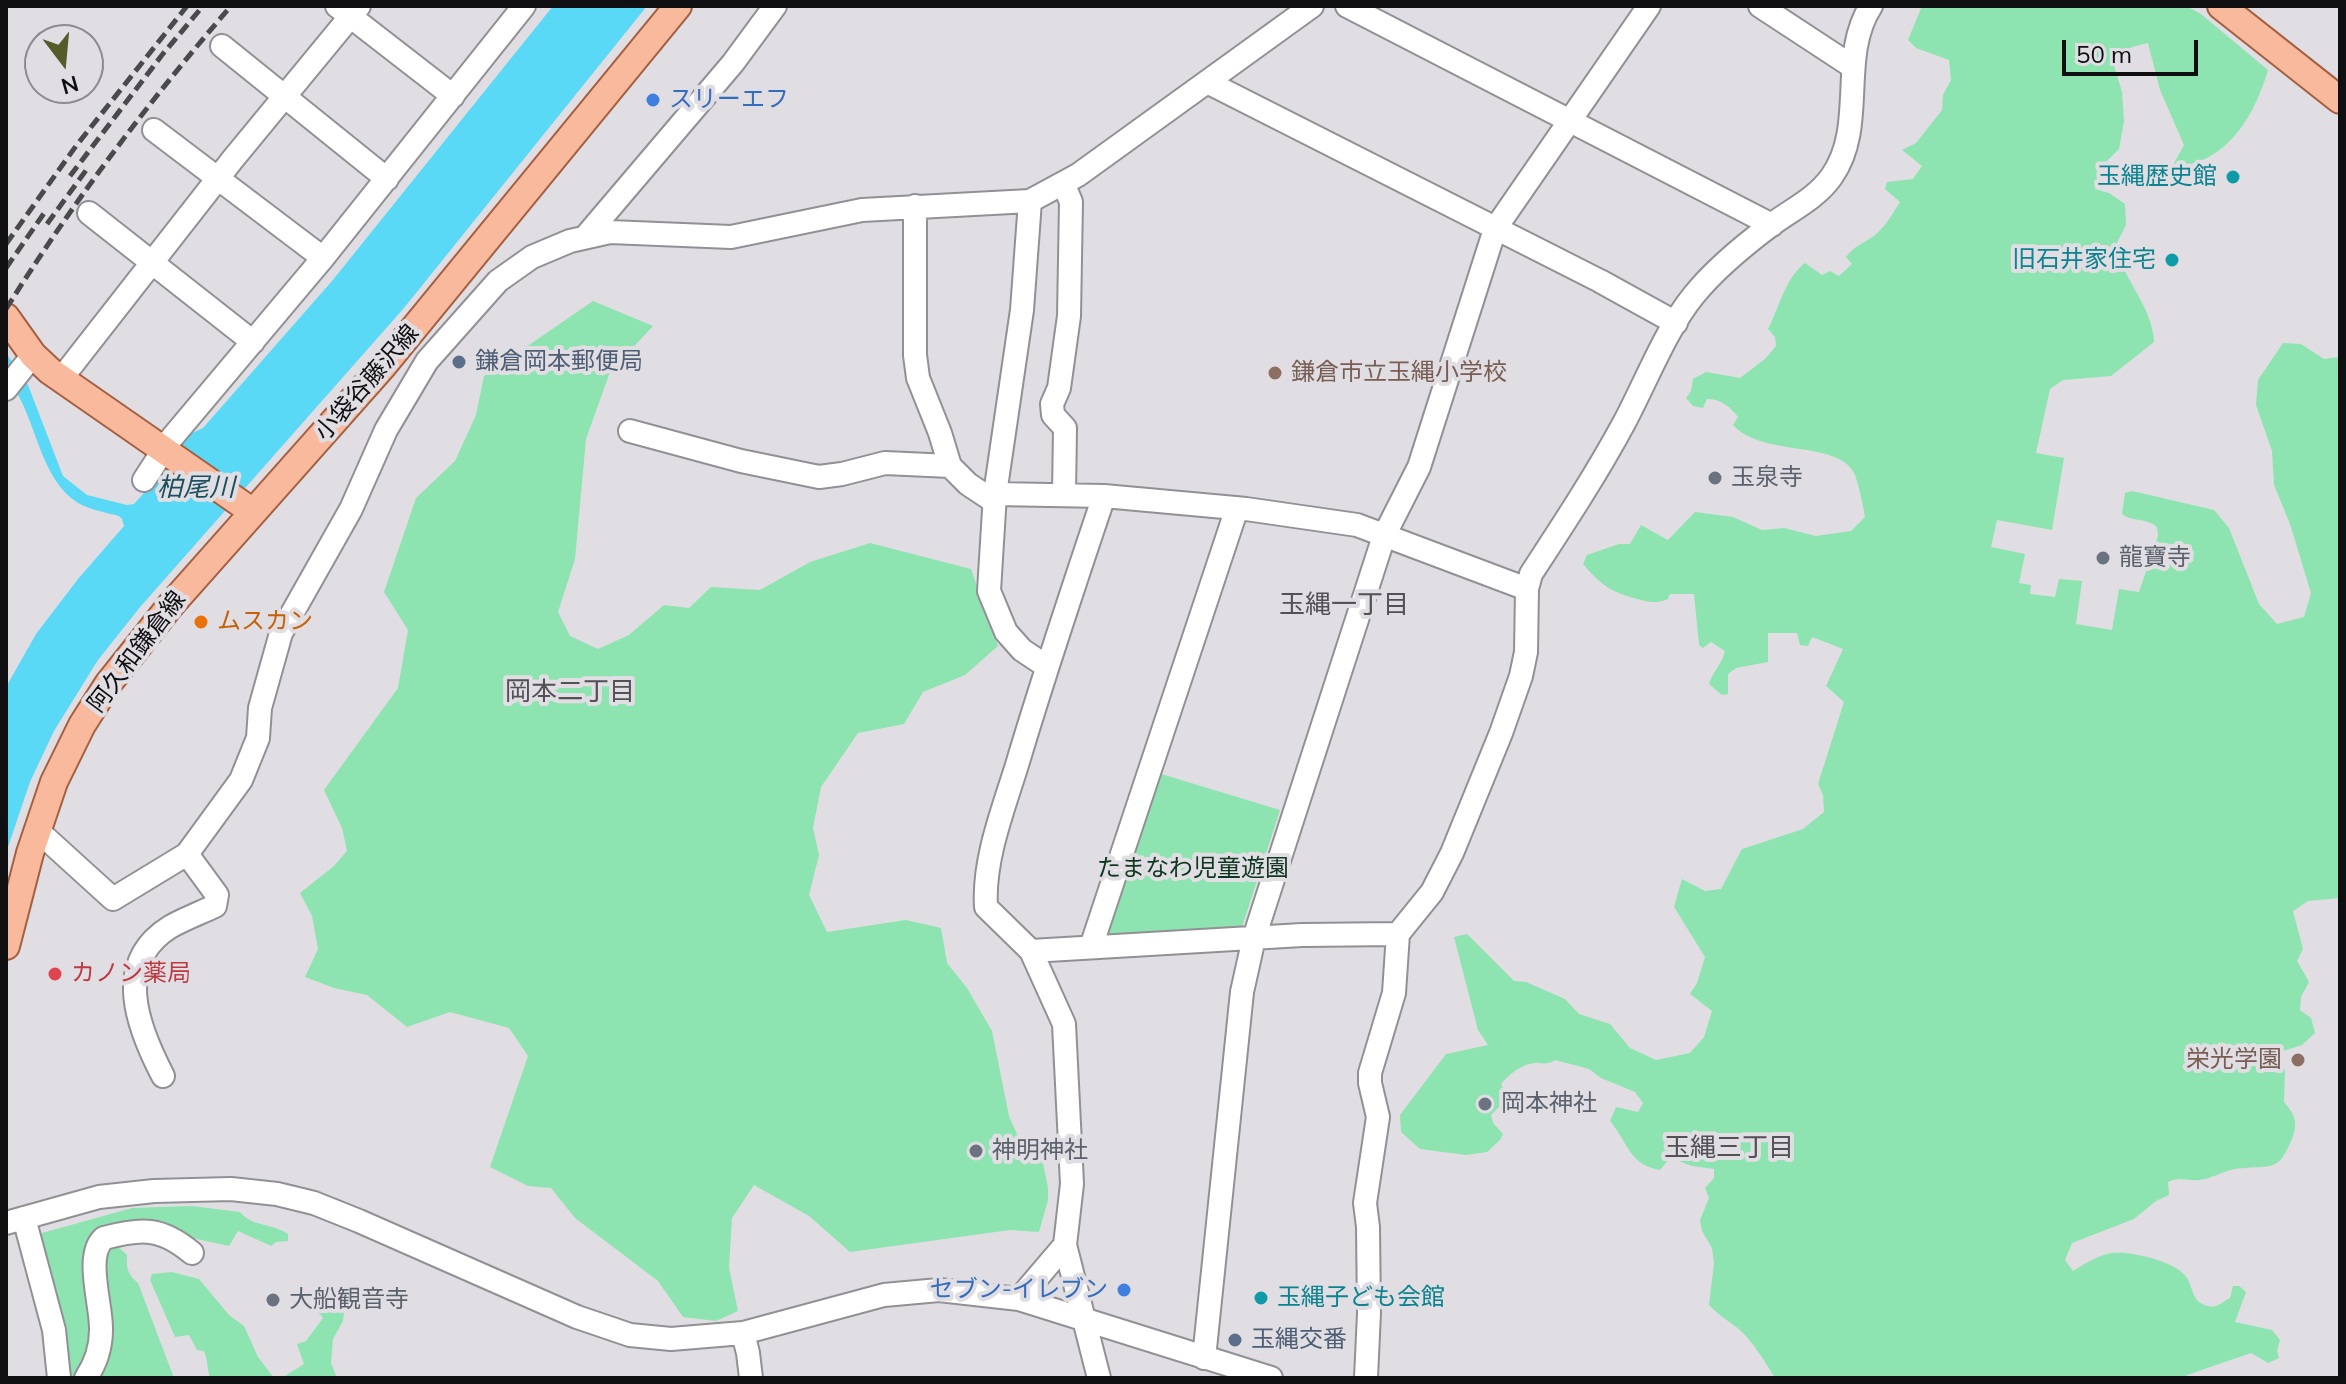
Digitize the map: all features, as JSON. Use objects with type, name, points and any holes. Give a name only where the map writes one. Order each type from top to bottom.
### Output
[{"type":"main road","name":"小袋谷藤沢線","points":[[253,512],[383,366],[678,6]]},
{"type":"main road","points":[[2221,6],[2330,92]]},
{"type":"main road","points":[[2251,6],[2330,92]]},
{"type":"main road","points":[[6,317],[27,362],[61,379],[253,512]]},
{"type":"main road","name":"阿久和鎌倉線","points":[[6,946],[37,830],[54,782],[82,725],[108,684],[161,616],[253,512]]},
{"type":"street","points":[[586,236],[733,63],[775,6]]},
{"type":"street","points":[[37,830],[113,899],[187,854],[241,780],[258,738],[260,708],[281,633],[351,509],[386,430],[413,382],[427,361],[498,281],[532,257],[586,236],[610,232],[731,237],[862,210],[1030,201],[1064,185],[1312,6]]},
{"type":"street","points":[[1347,6],[1772,225]]},
{"type":"street","points":[[1204,1358],[1242,992],[1254,938],[1384,536],[1419,467],[1495,229],[1649,6]]},
{"type":"street","points":[[1760,6],[1853,67]]},
{"type":"street","points":[[1366,1378],[1369,1313],[1365,1203],[1378,1117],[1370,1073],[1394,993],[1398,934],[1432,892],[1452,853],[1501,733],[1526,652],[1527,589],[1531,574],[1616,437],[1692,297],[1717,270],[1831,178],[1841,161],[1850,122],[1853,67],[1859,38],[1871,6]]},
{"type":"street","points":[[144,480],[176,432],[387,179],[520,7]]},
{"type":"street","points":[[61,379],[349,10],[453,96]]},
{"type":"street","points":[[222,46],[387,179]]},
{"type":"street","points":[[1207,82],[1600,281],[1676,323]]},
{"type":"street","points":[[154,130],[323,258]]},
{"type":"street","points":[[1064,185],[1071,202],[1069,316],[1059,388],[1052,404],[1053,415],[1065,428],[1064,494]]},
{"type":"street","points":[[1030,201],[1022,310],[995,498],[989,591],[1006,632],[1022,650],[1046,666]]},
{"type":"street","points":[[915,206],[915,355],[918,378],[950,466],[968,484],[995,498],[1064,494],[1104,496],[1237,508],[1357,525],[1527,589]]},
{"type":"street","points":[[89,213],[253,342]]},
{"type":"street","points":[[7,388],[27,362]]},
{"type":"street","points":[[383,366],[413,382]]},
{"type":"street","points":[[630,431],[741,461],[819,477],[885,463],[950,466]]},
{"type":"street","points":[[1099,1378],[1065,1245],[1072,1184],[1064,1024],[1031,951],[986,907],[984,886],[1046,666],[1104,496]]},
{"type":"street","points":[[1091,947],[1237,508]]},
{"type":"street","points":[[163,1076],[148,1047],[133,994],[135,974],[147,948],[168,928],[215,906],[217,895],[187,854]]},
{"type":"street","points":[[1031,951],[1254,938],[1398,934]]},
{"type":"street","points":[[59,1378],[54,1330],[15,1220],[99,1197],[154,1191],[231,1189],[277,1194],[314,1203],[550,1306],[630,1335],[671,1339],[743,1333],[884,1295],[939,1290],[1019,1299],[1271,1378]]},
{"type":"street","points":[[86,1378],[98,1359],[101,1330],[95,1262],[99,1242],[124,1233],[147,1231],[175,1238],[192,1253]]},
{"type":"street","points":[[1019,1299],[1065,1245]]},
{"type":"street","points":[[743,1333],[751,1378]]},
{"type":"green space","points":[[1922,6],[2186,6],[2201,14],[2268,70],[2255,105],[2235,135],[2208,157],[2172,167],[2184,145],[2160,90],[2148,43],[2132,47],[2112,59],[2122,92],[2124,121],[2119,149],[2102,166],[2095,189],[2109,193],[2125,204],[2126,225],[2115,247],[2149,317],[2154,342],[2111,376],[2063,380],[2050,389],[2036,453],[2064,458],[2052,530],[1997,520],[1991,547],[2025,554],[2019,583],[2031,585],[2030,594],[2055,597],[2059,579],[2082,581],[2076,624],[2112,630],[2119,589],[2139,592],[2158,536],[2157,527],[2122,514],[2125,493],[2132,491],[2214,510],[2229,528],[2259,604],[2277,624],[2304,617],[2311,593],[2290,524],[2274,485],[2272,451],[2256,405],[2258,380],[2283,343],[2301,344],[2324,359],[2340,357],[2340,898],[2308,901],[2293,911],[2303,949],[2297,961],[2309,982],[2301,997],[2300,1010],[2311,1018],[2315,1033],[2302,1045],[2274,1054],[2285,1070],[2284,1102],[2294,1118],[2293,1136],[2283,1157],[2272,1165],[2235,1169],[2204,1179],[2168,1182],[2169,1195],[2156,1201],[2134,1219],[2072,1243],[2065,1260],[2073,1271],[2107,1254],[2126,1253],[2150,1258],[2181,1272],[2196,1298],[2211,1307],[2230,1298],[2233,1286],[2239,1286],[2246,1292],[2235,1322],[2272,1330],[2280,1340],[2279,1358],[2268,1363],[2251,1353],[2187,1375],[2186,1378],[1775,1378],[1745,1335],[1709,1305],[1714,1263],[1712,1248],[1702,1231],[1700,1220],[1709,1198],[1705,1188],[1714,1178],[1714,1169],[1692,1166],[1670,1158],[1660,1170],[1635,1158],[1610,1121],[1616,1107],[1638,1112],[1643,1103],[1635,1092],[1601,1078],[1589,1069],[1555,1060],[1535,1063],[1516,1070],[1501,1084],[1508,1098],[1491,1115],[1493,1123],[1503,1134],[1487,1152],[1466,1155],[1420,1149],[1401,1132],[1400,1115],[1446,1054],[1488,1045],[1478,1030],[1454,937],[1467,934],[1514,981],[1526,982],[1565,999],[1579,1014],[1610,1024],[1630,1048],[1656,1060],[1690,1053],[1704,1037],[1712,1011],[1690,994],[1705,957],[1674,907],[1682,879],[1705,891],[1721,889],[1742,849],[1803,829],[1824,812],[1823,795],[1818,784],[1844,702],[1826,686],[1843,649],[1812,637],[1808,646],[1800,645],[1797,633],[1768,633],[1768,662],[1736,668],[1728,674],[1728,694],[1722,695],[1709,684],[1725,651],[1711,642],[1703,648],[1699,645],[1694,594],[1670,594],[1668,599],[1656,602],[1637,599],[1607,587],[1583,564],[1587,555],[1619,544],[1630,544],[1641,525],[1668,540],[1695,512],[1733,517],[1762,530],[1784,528],[1816,536],[1851,531],[1865,517],[1855,475],[1847,464],[1818,452],[1763,442],[1733,425],[1738,417],[1724,404],[1707,399],[1703,408],[1693,406],[1686,398],[1693,379],[1706,372],[1740,378],[1765,359],[1776,346],[1775,337],[1768,329],[1798,269],[1805,263],[1822,275],[1830,271],[1839,276],[1852,264],[1846,257],[1877,234],[1900,202],[1885,189],[1887,182],[1913,179],[1922,166],[1902,150],[1916,143],[1942,110],[1943,95],[1951,80],[1949,60],[1916,48],[1908,40]]},
{"type":"green space","points":[[593,301],[653,326],[610,372],[586,439],[575,559],[558,612],[570,636],[598,649],[629,635],[664,605],[689,608],[711,587],[760,590],[810,562],[870,543],[971,569],[998,646],[965,675],[923,692],[904,724],[858,733],[821,787],[813,828],[819,855],[809,895],[827,932],[906,920],[941,928],[947,963],[967,988],[992,1031],[1009,1116],[1020,1141],[1038,1138],[1048,1188],[1048,1200],[1039,1232],[1010,1230],[850,1252],[809,1216],[754,1185],[732,1218],[729,1268],[738,1311],[716,1321],[683,1317],[658,1281],[575,1218],[551,1188],[528,1186],[490,1167],[528,1056],[509,1028],[450,1012],[407,1027],[367,995],[334,988],[305,977],[318,949],[312,916],[300,893],[334,866],[347,851],[342,828],[324,790],[398,688],[408,630],[384,592],[416,498],[455,461],[476,415],[484,376]]},
{"type":"green space","name":"たまなわ児童遊園","points":[[1158,773],[1280,810],[1242,927],[1233,934],[1107,938],[1104,933]]},
{"type":"green space","points":[[192,1206],[240,1212],[250,1220],[288,1234],[288,1241],[276,1242],[271,1246],[238,1231],[229,1246],[178,1235],[114,1243],[127,1255],[128,1271],[138,1283],[174,1378],[65,1378],[35,1235],[132,1208]]},
{"type":"green space","points":[[172,1272],[199,1279],[229,1315],[244,1326],[258,1357],[274,1378],[210,1378],[204,1351],[197,1350],[189,1335],[175,1337],[150,1280],[152,1274]]},
{"type":"green space","points":[[325,1283],[344,1312],[343,1321],[333,1339],[331,1363],[337,1378],[282,1378],[304,1364],[297,1344],[306,1341],[323,1318],[311,1304],[309,1296]]},
{"type":"water","name":"柏尾川","points":[[553,6],[647,6],[404,308],[141,606],[98,660],[54,731],[30,782],[6,853],[6,687],[36,634],[124,526],[119,516],[82,505],[67,494],[56,480],[17,392],[6,377],[6,353],[28,385],[63,476],[87,495],[134,504],[159,476],[160,469],[192,433],[203,428],[332,281]]},
{"type":"railway","points":[[6,244],[76,146],[187,6]]},
{"type":"railway","points":[[70,176],[203,6]]},
{"type":"railway","points":[[6,309],[113,153],[231,6]]},
{"type":"railway","points":[[47,224],[87,169]]},
{"type":"railway","points":[[6,268],[47,209]]},
{"type":"place","name":"スリーエフ","points":[[653,100]]},
{"type":"place","name":"玉縄歴史館","points":[[2233,177]]},
{"type":"place","name":"旧石井家住宅","points":[[2172,260]]},
{"type":"place","name":"鎌倉岡本郵便局","points":[[459,362]]},
{"type":"place","name":"鎌倉市立玉縄小学校","points":[[1275,373]]},
{"type":"place","name":"玉泉寺","points":[[1715,478]]},
{"type":"place","name":"龍寶寺","points":[[2103,558]]},
{"type":"place","name":"ムスカン","points":[[201,622]]},
{"type":"place","name":"カノン薬局","points":[[55,974]]},
{"type":"place","name":"栄光学園","points":[[2298,1060]]},
{"type":"place","name":"岡本神社","points":[[1485,1104]]},
{"type":"place","name":"神明神社","points":[[976,1151]]},
{"type":"place","name":"セブン-イレブン","points":[[1124,1290]]},
{"type":"place","name":"玉縄子ども会館","points":[[1261,1298]]},
{"type":"place","name":"大船観音寺","points":[[273,1300]]},
{"type":"place","name":"玉縄交番","points":[[1235,1340]]},
{"type":"district","name":"玉縄一丁目","points":[[1344,605]]},
{"type":"district","name":"岡本二丁目","points":[[570,692]]},
{"type":"district","name":"玉縄三丁目","points":[[1729,1148]]}]
